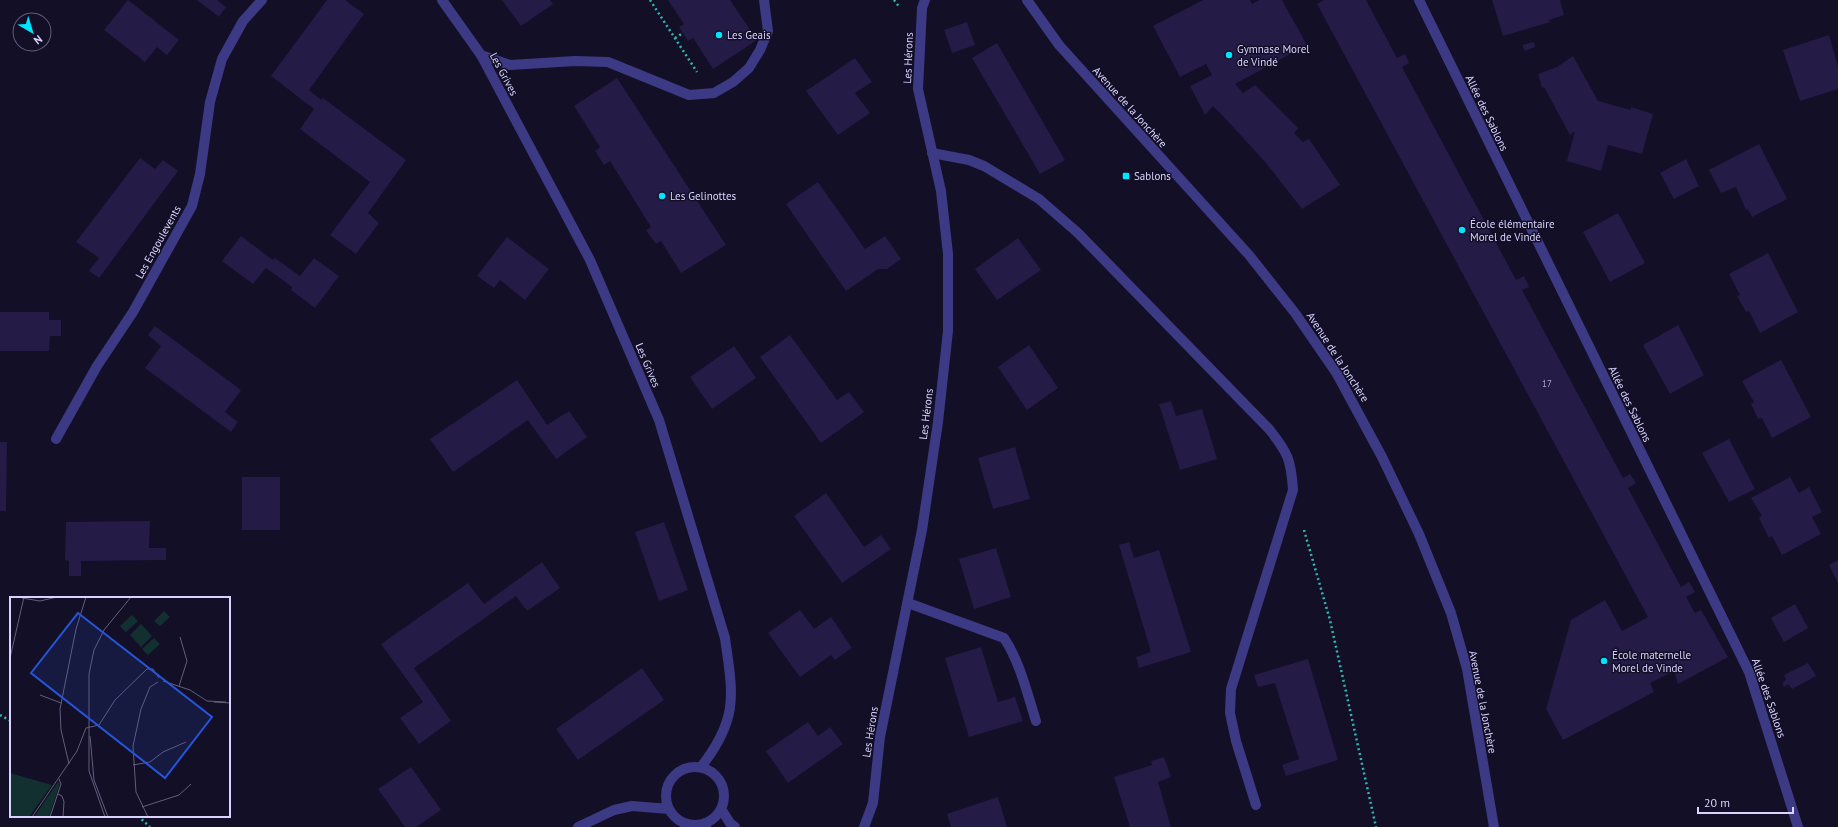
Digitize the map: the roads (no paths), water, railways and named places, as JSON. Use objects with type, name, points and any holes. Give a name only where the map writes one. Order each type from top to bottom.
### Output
[{"type":"street","name":"Les Engoulevents","points":[[56,439],[97,366],[133,312],[192,206],[200,174],[210,102],[222,59],[242,21],[262,0]]},
{"type":"street","name":"Les Grives","points":[[442,0],[481,55],[590,260],[659,420],[725,638],[730,678],[731,706],[726,727],[715,749],[701,767]]},
{"type":"street","points":[[481,55],[510,65],[575,61],[608,62],[689,96],[714,93],[733,82],[749,68],[760,50],[768,31],[764,0]]},
{"type":"street","name":"Les Hérons","points":[[864,827],[873,803],[880,737],[922,530],[938,422],[948,331],[948,254],[941,191],[918,89],[922,8],[925,0]]},
{"type":"street","name":"Avenue de la Jonchère","points":[[1027,0],[1059,45],[1249,255],[1295,313],[1345,388],[1382,458],[1419,534],[1451,613],[1467,669],[1494,827]]},
{"type":"street","name":"Allée des Sablons","points":[[1419,0],[1749,672],[1798,827]]},
{"type":"street","points":[[932,153],[969,160],[984,166],[1038,199],[1078,233],[1269,429],[1285,450],[1292,468],[1293,490],[1231,689],[1230,713],[1233,727],[1256,805]]},
{"type":"street","points":[[908,603],[1004,638],[1011,648],[1018,664],[1036,721]]},
{"type":"street","points":[[690,766],[701,767],[712,771],[720,778],[724,788],[725,799],[715,818],[706,825],[685,823],[676,818],[669,809],[666,798],[667,787],[672,778],[680,770],[690,766]]},
{"type":"street","points":[[578,827],[614,810],[632,806],[669,809]]},
{"type":"street","points":[[721,809],[730,823],[735,827]]},
{"type":"place","name":"Les Geais","points":[[719,35]]},
{"type":"place","name":"Gymnase Morel de Vindé","points":[[1229,55]]},
{"type":"place","name":"Sablons","points":[[1126,176]]},
{"type":"place","name":"Les Gelinottes","points":[[662,196]]},
{"type":"place","name":"École élémentaire Morel de Vindé","points":[[1462,230]]},
{"type":"place","name":"École maternelle Morel de Vinde","points":[[1604,661]]}]
